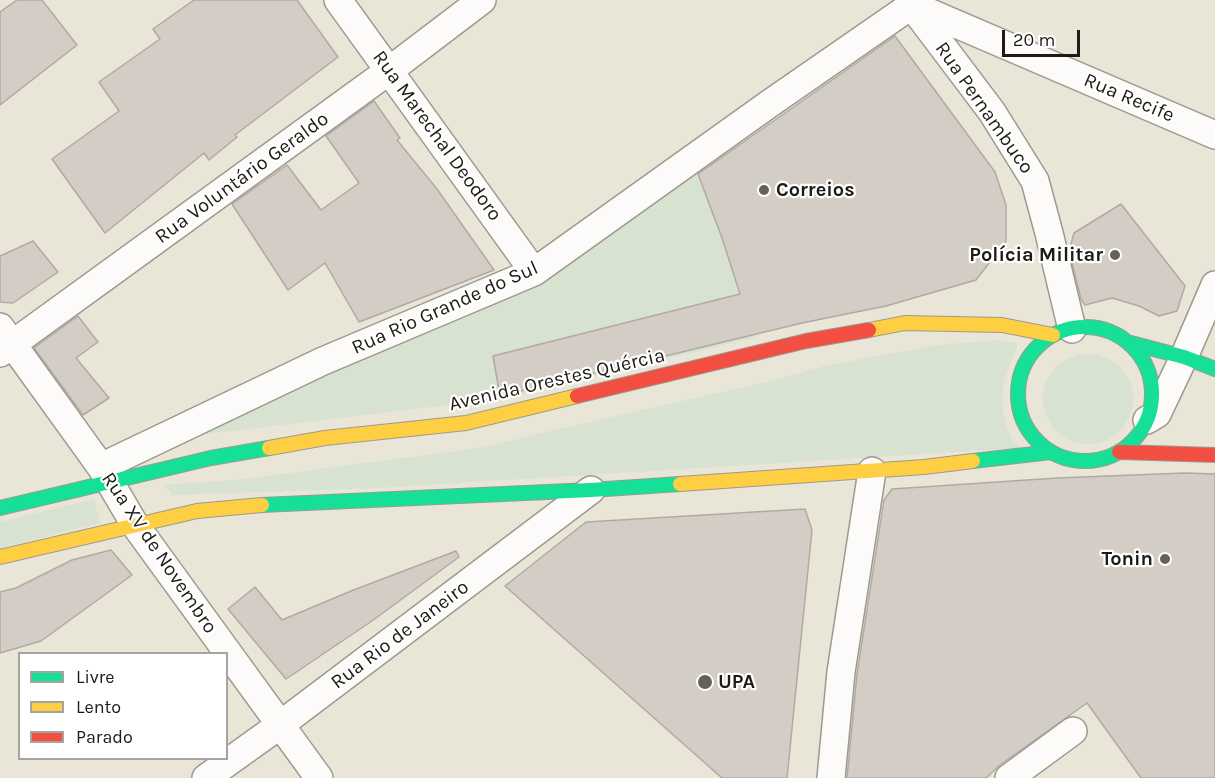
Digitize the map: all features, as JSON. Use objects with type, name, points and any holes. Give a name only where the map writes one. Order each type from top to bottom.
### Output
[{"type":"main road","name":"Avenida Orestes Quércia","points":[[0,508],[106,475],[325,438],[466,423],[806,341],[905,323],[1002,325],[1062,332]]},
{"type":"main road","points":[[1127,342],[1142,358],[1150,377],[1152,399],[1147,420],[1135,439],[1119,452],[1096,460],[1073,460],[1052,452],[1036,440],[1024,423],[1018,403],[1018,383],[1025,364],[1037,347],[1062,332],[1091,327],[1110,332],[1127,342],[1184,357],[1215,369]]},
{"type":"main road","points":[[0,557],[197,511],[270,504],[591,490],[872,471],[1052,452]]},
{"type":"main road","points":[[1119,452],[1215,455]]},
{"type":"street","name":"Rua Marechal Deodoro","points":[[339,0],[534,272]]},
{"type":"street","name":"Rua Voluntário Geraldo","points":[[4,341],[390,70],[482,0]]},
{"type":"street","name":"Rua Recife","points":[[910,3],[1215,135]]},
{"type":"street","name":"Rua Rio Grande do Sul","points":[[106,475],[323,361],[534,272],[910,3]]},
{"type":"street","name":"Rua Pernambuco","points":[[910,3],[992,112],[1035,182],[1049,233],[1062,332]]},
{"type":"street","points":[[1147,420],[1157,414],[1215,285]]},
{"type":"street","name":"Rua XV de Novembro","points":[[4,341],[106,475],[135,525],[227,652]]},
{"type":"street","points":[[831,778],[841,672],[872,471]]},
{"type":"street","name":"Rua Rio de Janeiro","points":[[206,778],[280,725],[591,490]]},
{"type":"street","name":"Rua XV de Novembro","points":[[228,653],[319,778]]},
{"type":"street","points":[[1009,778],[1073,731]]},
{"type":"green space","points":[[693,163],[756,337],[507,398],[181,437],[515,292]]},
{"type":"green space","points":[[997,340],[1018,343],[1004,381],[1002,402],[1005,422],[1012,439],[1020,448],[379,488],[172,495],[165,485],[245,479],[486,447],[771,381],[829,365],[937,345]]},
{"type":"green space","points":[[1088,354],[1105,358],[1120,367],[1129,382],[1133,399],[1129,416],[1120,431],[1105,440],[1088,444],[1071,440],[1056,431],[1047,416],[1043,399],[1047,382],[1056,367],[1071,358]]},
{"type":"green space","points":[[94,499],[100,523],[0,548],[0,522]]},
{"type":"building","points":[[17,0],[42,0],[77,45],[0,105],[0,12]]},
{"type":"building","points":[[194,0],[297,0],[338,57],[235,135],[237,137],[209,160],[204,153],[105,233],[52,159],[119,111],[99,82],[160,39],[153,29]]},
{"type":"building","points":[[895,36],[995,172],[1006,205],[1006,241],[976,280],[886,306],[802,323],[500,396],[493,356],[740,294],[698,174]]},
{"type":"building","points":[[374,101],[400,138],[397,140],[437,189],[494,270],[359,322],[325,263],[288,290],[232,204],[287,165],[321,210],[359,183],[326,136]]},
{"type":"building","name":"Polícia Militar","points":[[1121,204],[1185,286],[1177,311],[1159,316],[1139,306],[1112,298],[1085,305],[1081,299],[1069,251],[1074,233]]},
{"type":"building","points":[[33,241],[58,272],[13,303],[0,302],[0,256]]},
{"type":"building","points":[[78,316],[98,342],[76,358],[109,398],[83,415],[34,348]]},
{"type":"building","points":[[1215,474],[1215,778],[1141,778],[1087,703],[1000,765],[986,778],[847,778],[857,674],[884,500],[892,489],[1057,478]]},
{"type":"building","name":"UPA","points":[[805,509],[812,530],[787,778],[722,778],[505,586],[586,522]]},
{"type":"building","points":[[111,550],[132,575],[41,641],[0,653],[0,592],[16,588],[72,560]]},
{"type":"building","points":[[456,551],[459,557],[372,621],[286,679],[228,609],[255,587],[282,620]]},
{"type":"traffic: fast","points":[[1085,327],[1110,332],[1132,347],[1147,369],[1152,394],[1147,419],[1132,441],[1110,456],[1085,461],[1060,456],[1038,441],[1023,419],[1018,394],[1023,369],[1038,347],[1060,332],[1085,327]]},
{"type":"traffic: fast","points":[[1127,342],[1184,357],[1215,369]]},
{"type":"traffic: fast","points":[[0,508],[211,458],[269,448]]},
{"type":"traffic: fast","points":[[973,461],[1051,452]]},
{"type":"traffic: fast","points":[[262,505],[680,484]]},
{"type":"traffic: slow","points":[[869,330],[905,323],[1002,325],[1053,335]]},
{"type":"traffic: slow","points":[[269,448],[325,438],[466,423],[577,396]]},
{"type":"traffic: slow","points":[[680,484],[924,467],[973,461]]},
{"type":"traffic: slow","points":[[0,557],[197,511],[262,505]]},
{"type":"traffic: jam","points":[[577,396],[806,341],[869,330]]},
{"type":"traffic: jam","points":[[1119,452],[1215,455]]},
{"type":"place","name":"Correios","points":[[764,190]]},
{"type":"place","name":"Polícia Militar","points":[[1115,255]]},
{"type":"place","name":"Tonin","points":[[1165,559]]},
{"type":"place","name":"UPA","points":[[705,682]]}]
